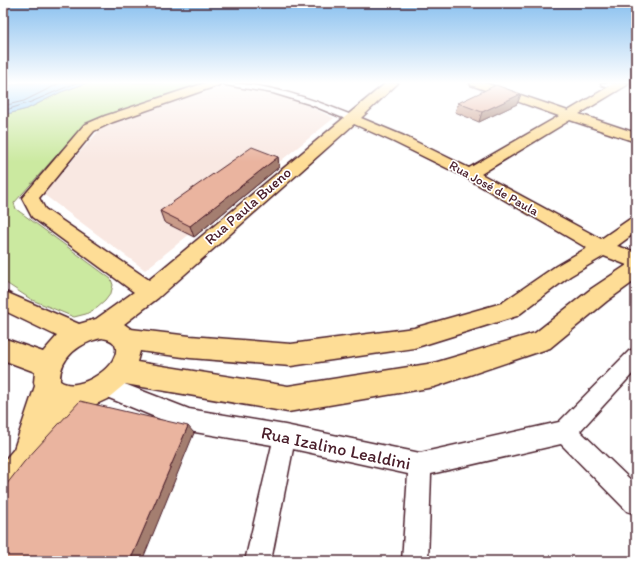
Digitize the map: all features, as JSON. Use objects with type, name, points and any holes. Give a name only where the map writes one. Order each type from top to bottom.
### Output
[{"type":"main road","points":[[138,109],[109,119],[89,128],[30,198],[38,214],[150,292]]},
{"type":"main road","name":"Rua Paula Bueno","points":[[102,328],[150,292],[361,109]]},
{"type":"main road","points":[[549,109],[636,138]]},
{"type":"main road","points":[[470,174],[579,109]]},
{"type":"main road","name":"Rua José de Paula","points":[[351,118],[399,139],[470,174],[602,248],[636,260]]},
{"type":"main road","points":[[127,339],[190,347],[291,356],[414,338],[509,310],[563,271],[602,248],[636,223]]},
{"type":"main road","points":[[3,349],[48,376],[55,394],[67,398],[102,384],[288,399],[434,375],[542,341],[599,295],[636,269]]},
{"type":"main road","points":[[3,300],[78,335]]},
{"type":"main road","name":"Rua Paula Bueno","points":[[102,328],[113,329],[121,333],[127,339],[129,348],[127,359],[11,472],[48,376],[55,353],[66,342],[90,330],[102,328]]},
{"type":"street","points":[[331,109],[351,118]]},
{"type":"street","points":[[636,357],[565,432],[636,502]]},
{"type":"street","name":"Rua Izalino Lealdini","points":[[102,384],[189,420],[285,436],[420,465],[565,432]]},
{"type":"street","points":[[258,561],[285,436]]},
{"type":"street","points":[[415,561],[420,465]]},
{"type":"shaded area","points":[[151,109],[315,109],[334,118],[145,270],[43,194],[103,126]]},
{"type":"green space","points":[[26,109],[127,109],[99,118],[80,129],[14,203],[16,209],[111,279],[113,285],[111,293],[97,308],[86,314],[74,317],[32,300],[3,281],[3,115]]},
{"type":"water","points":[[3,109],[26,109],[3,115]]},
{"type":"building","points":[[475,109],[488,109],[482,112]]},
{"type":"building","points":[[252,147],[278,157],[190,226],[160,211]]},
{"type":"building","points":[[80,401],[188,426],[130,561],[3,561],[3,489],[24,462]]}]
